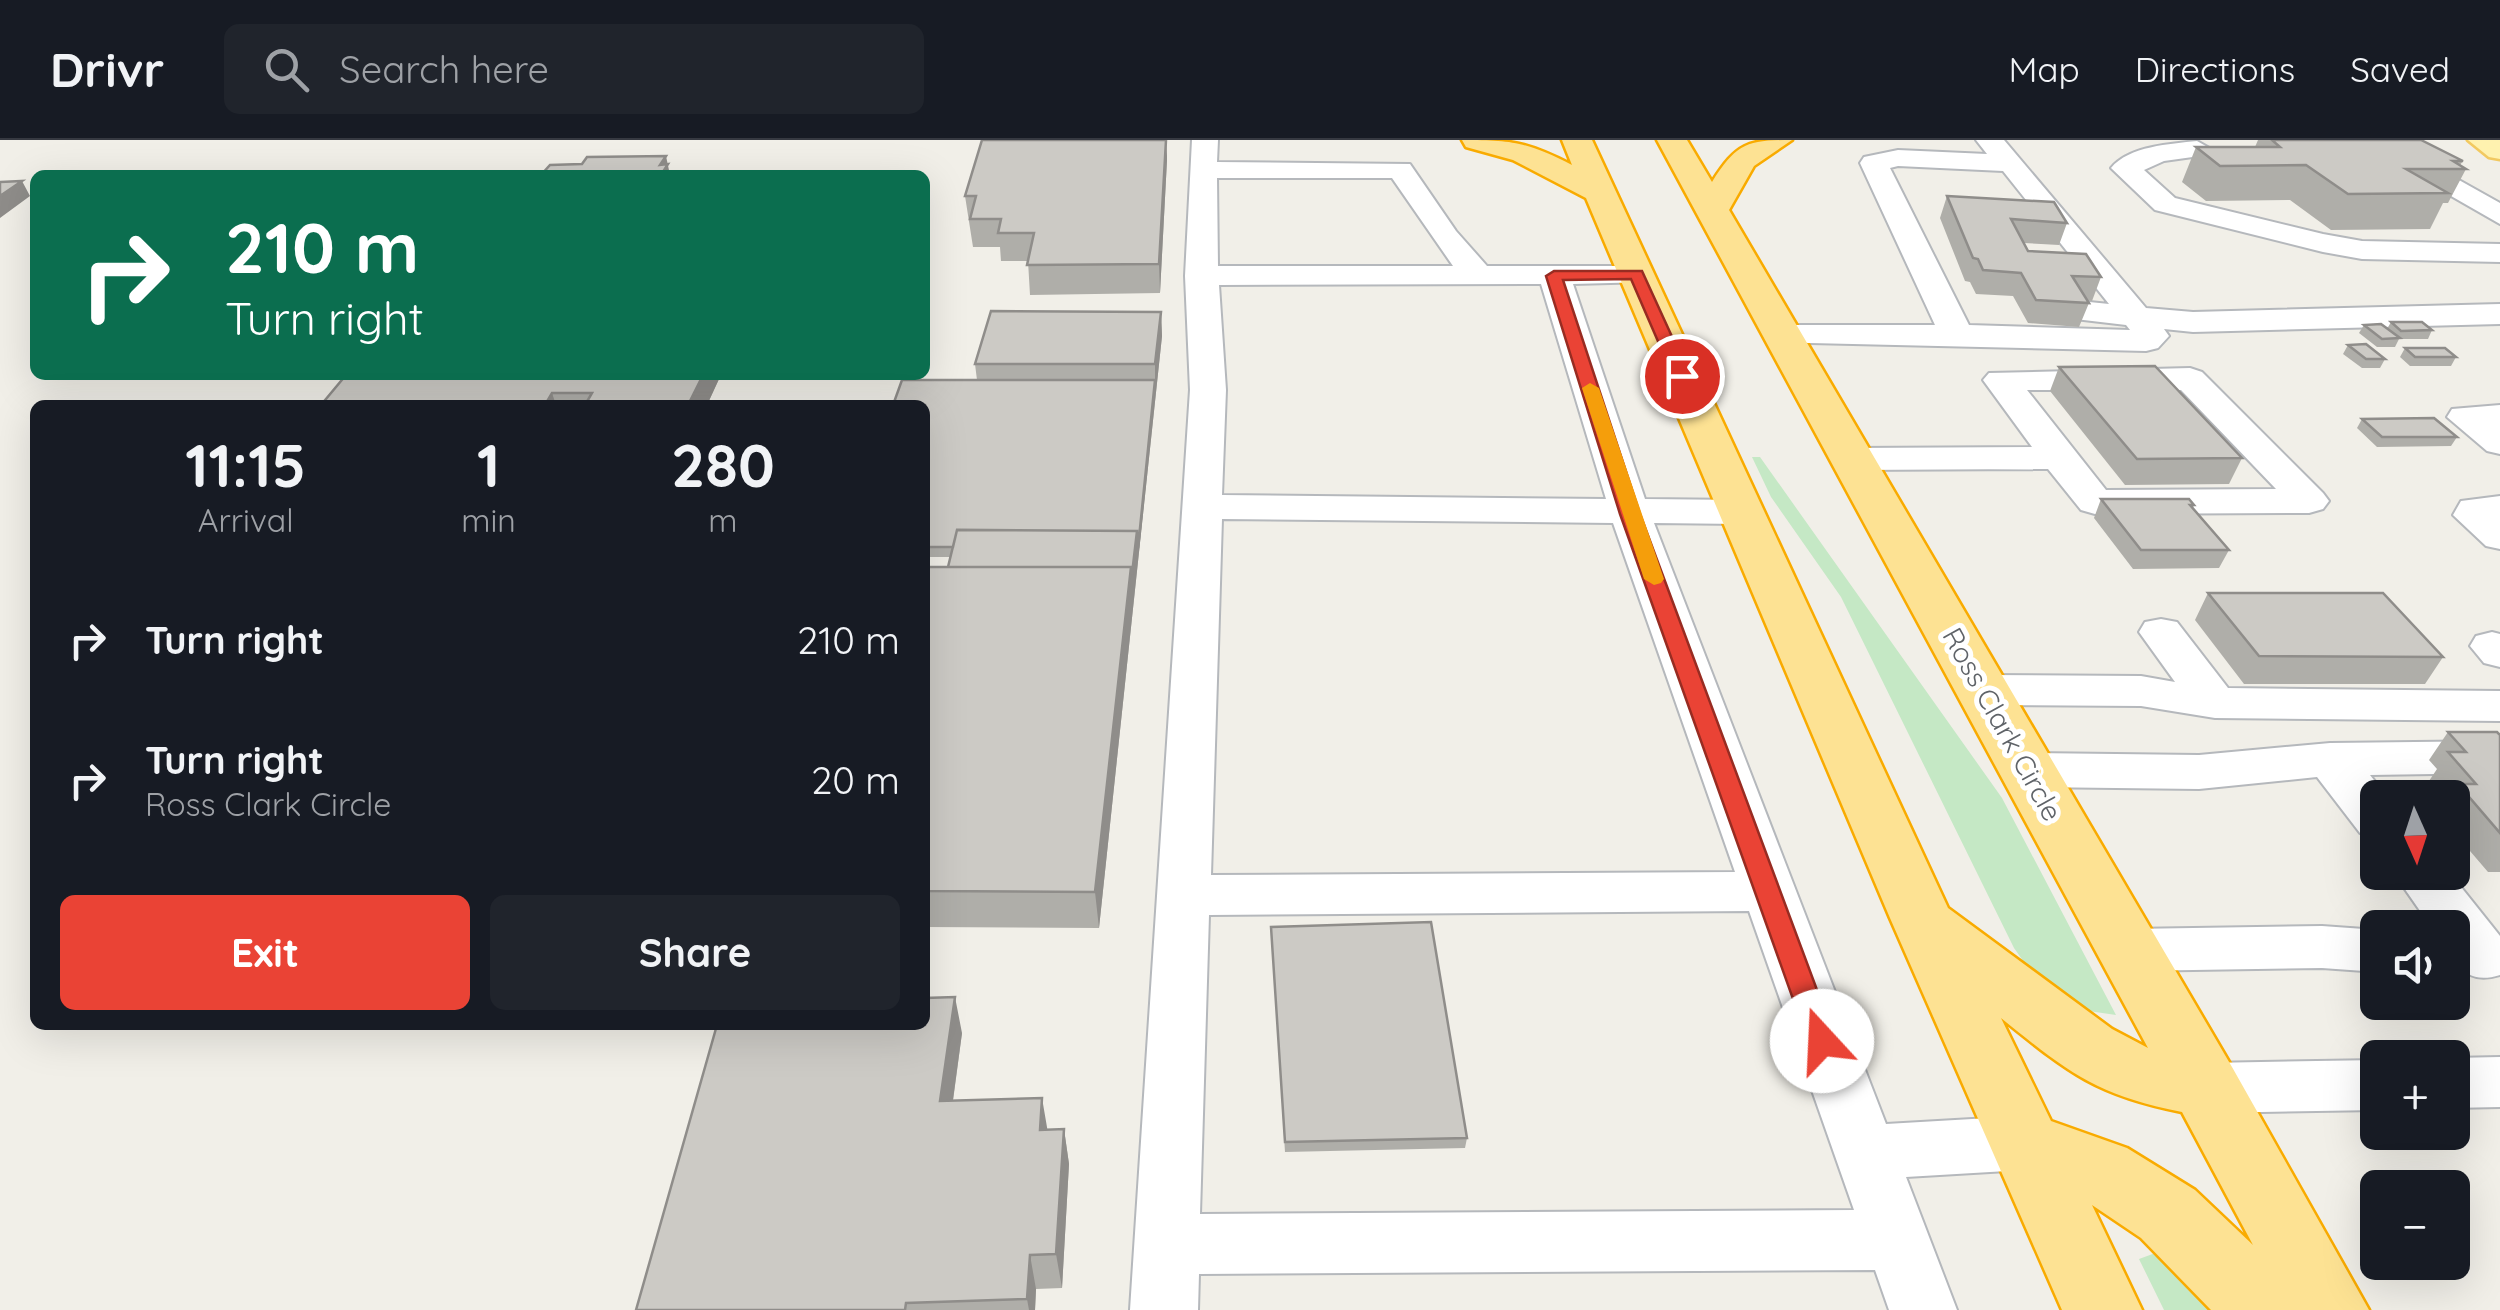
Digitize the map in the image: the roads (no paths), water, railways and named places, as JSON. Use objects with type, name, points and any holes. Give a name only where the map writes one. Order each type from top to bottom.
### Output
[{"type":"highway","points":[[1477,140],[1524,153],[1600,192]]},
{"type":"highway","points":[[1576,140],[1921,918],[2102,1310]]},
{"type":"highway","name":"Ross Clark Circle","points":[[1672,140],[2130,950],[2328,1310]]},
{"type":"highway","points":[[1713,209],[1742,160],[1777,140]]},
{"type":"highway","points":[[1921,918],[2088,1049],[2133,1074],[2207,1088]]},
{"type":"highway","points":[[2024,1143],[2101,1171],[2168,1214],[2265,1310]]},
{"type":"main road","points":[[2483,140],[2500,150]]},
{"type":"lane","points":[[1784,336],[1958,335],[2146,341],[2152,336],[1988,140]]},
{"type":"lane","points":[[2199,146],[2158,154],[2125,168],[2166,204],[2324,244],[2362,250],[2500,254]]},
{"type":"lane","points":[[2380,147],[2500,215]]},
{"type":"lane","points":[[1164,1310],[1208,390],[1207,304],[1201,276],[1204,155],[1400,170],[1445,237],[1478,275]]},
{"type":"lane","points":[[1958,335],[1938,301],[1874,163],[1898,158],[2011,163]]},
{"type":"lane","points":[[1201,276],[1637,274]]},
{"type":"lane","points":[[1554,276],[1630,514],[1923,1310]]},
{"type":"lane","points":[[1938,301],[2019,307]]},
{"type":"lane","points":[[2070,310],[2194,322],[2491,320]]},
{"type":"lane","points":[[2190,379],[2309,502],[2095,502],[2060,458],[2001,380],[2190,379]]},
{"type":"lane","points":[[2500,416],[2465,417],[2500,443]]},
{"type":"lane","points":[[1853,459],[2060,458]]},
{"type":"lane","points":[[1202,507],[1630,514],[1742,512]]},
{"type":"lane","points":[[2500,508],[2474,509],[2473,515],[2500,537]]},
{"type":"lane","points":[[2161,632],[2215,703]]},
{"type":"lane","points":[[1984,690],[2141,691],[2215,703],[2500,706]]},
{"type":"lane","points":[[2029,770],[2200,772],[2330,759],[2500,758]]},
{"type":"lane","points":[[2330,759],[2360,797]]},
{"type":"lane","points":[[2432,890],[2480,957]]},
{"type":"lane","points":[[1184,895],[1768,891]]},
{"type":"lane","points":[[2130,950],[2360,949]]},
{"type":"lane","points":[[2470,1083],[2500,1082]]},
{"type":"lane","points":[[2207,1088],[2360,1085]]},
{"type":"lane","points":[[1863,1154],[2024,1143]]},
{"type":"lane","points":[[1166,1244],[1895,1240]]}]
